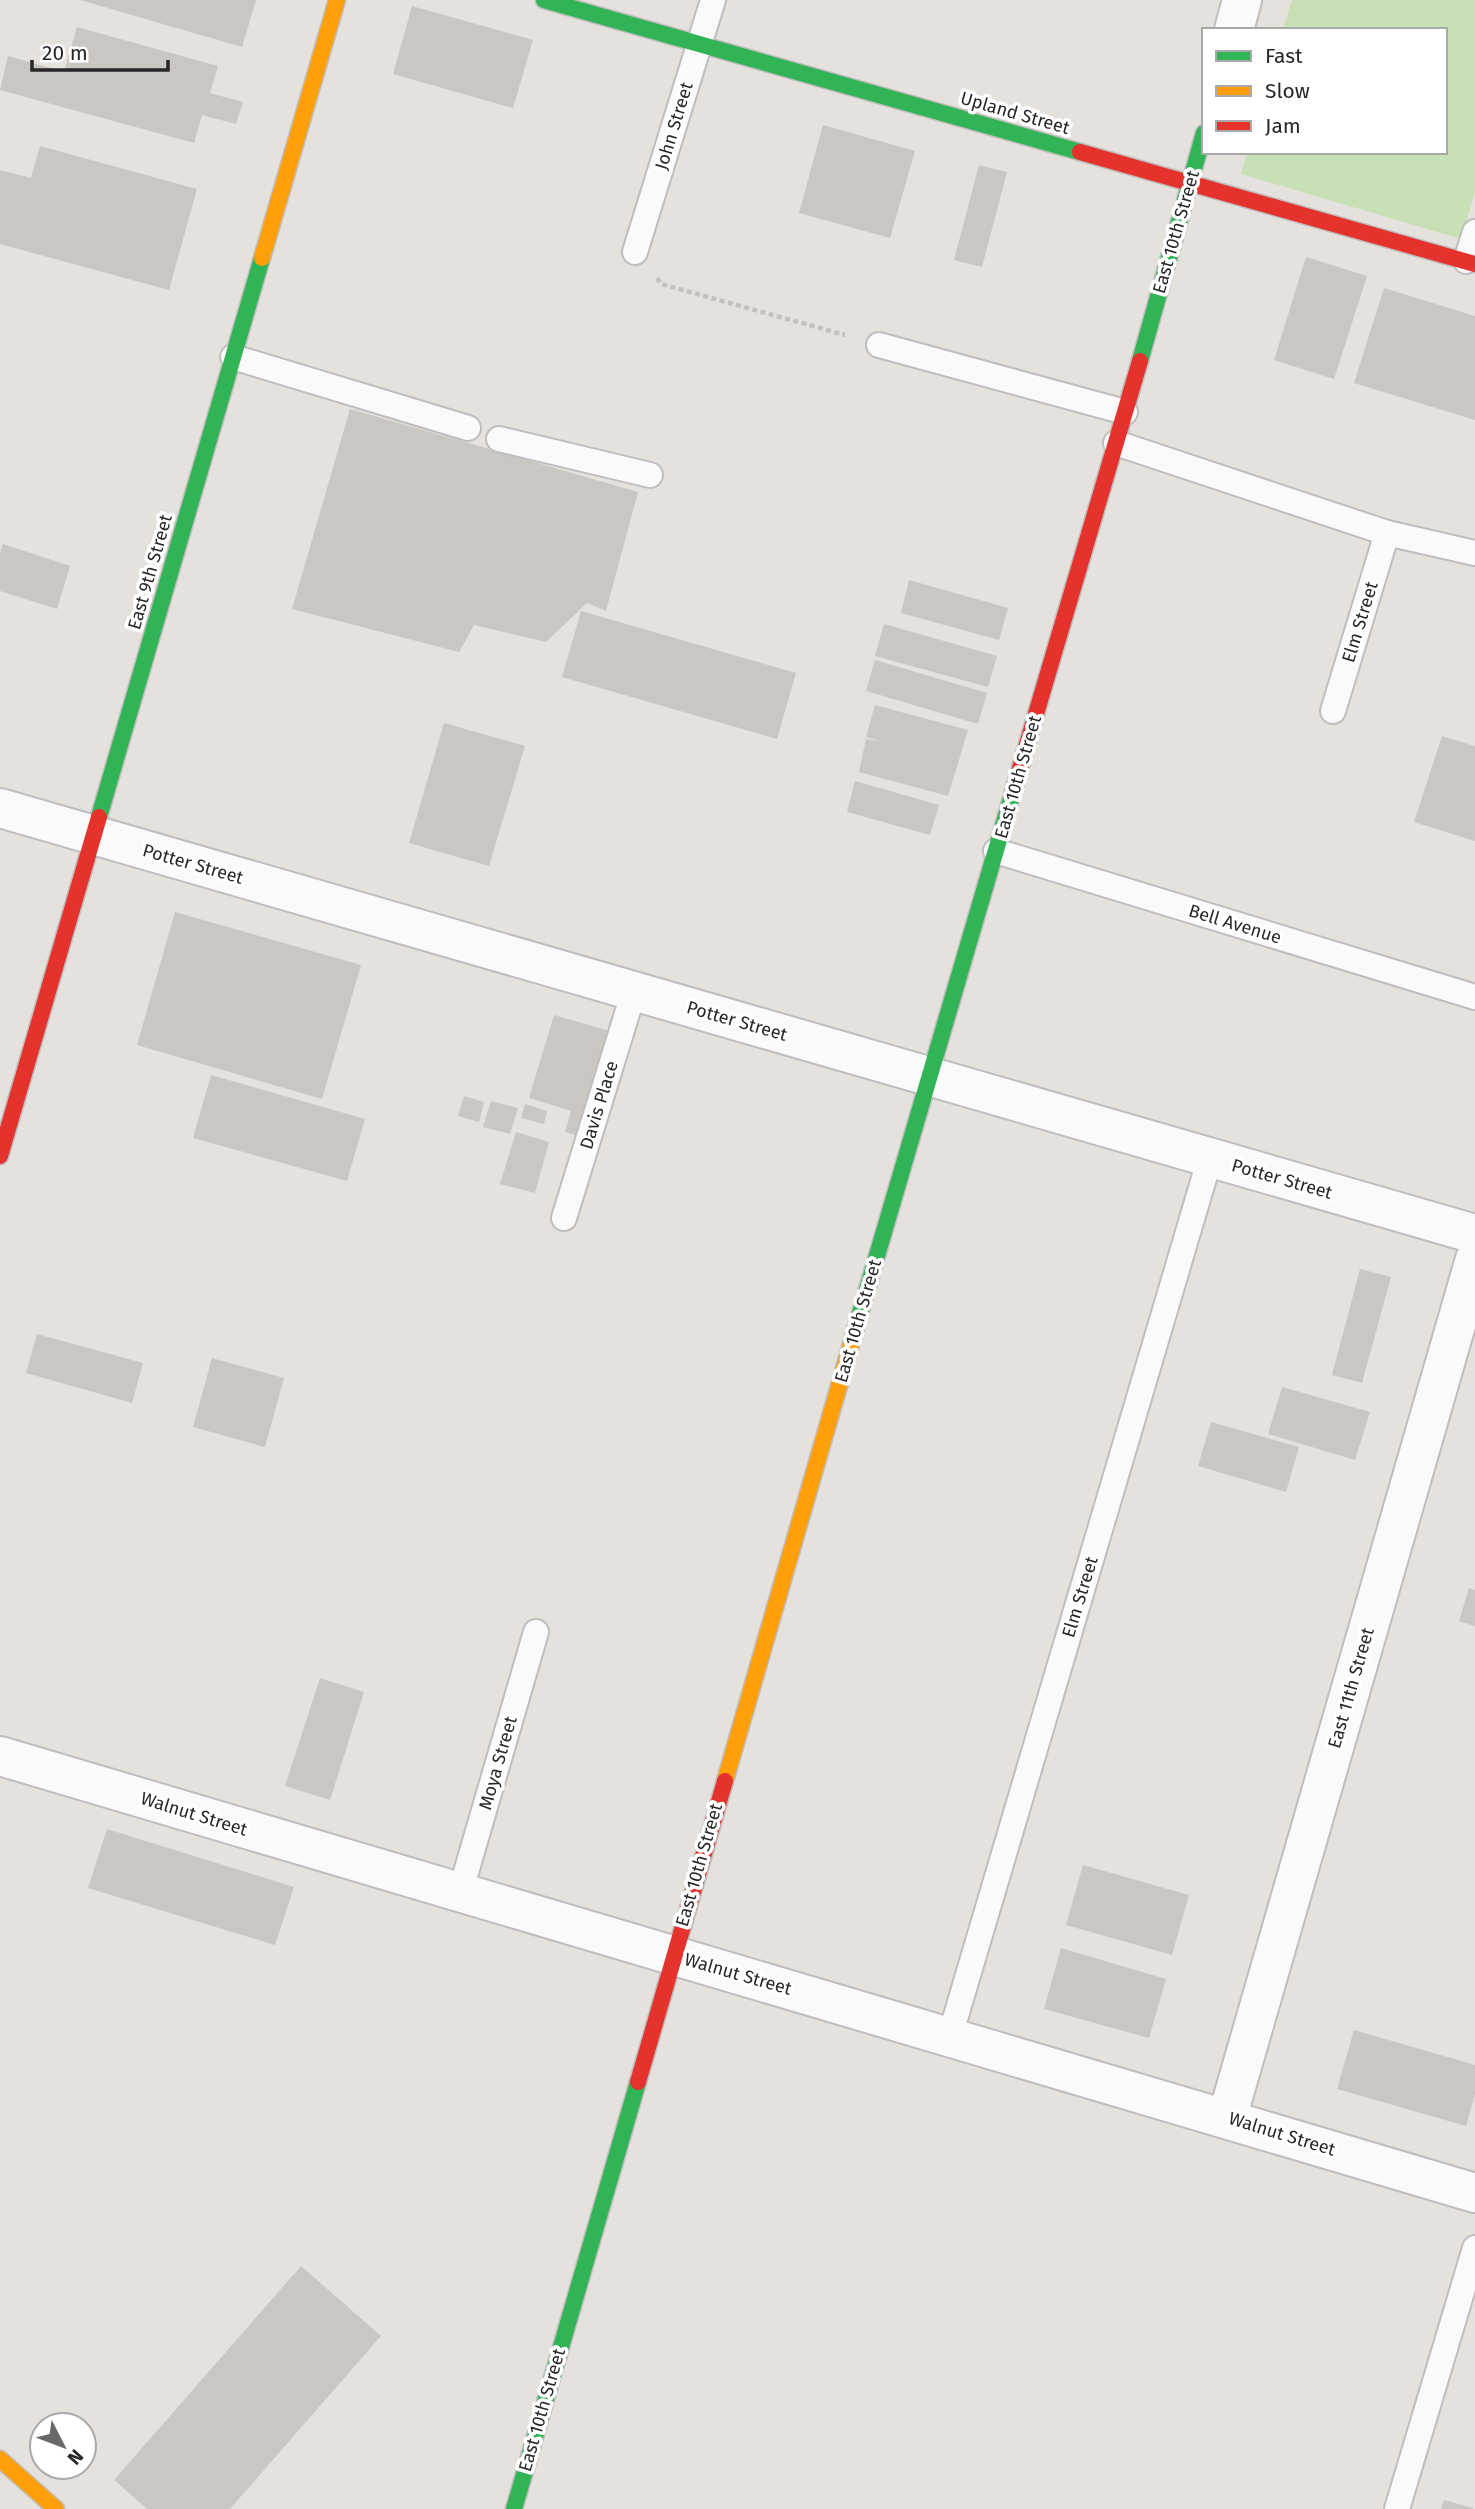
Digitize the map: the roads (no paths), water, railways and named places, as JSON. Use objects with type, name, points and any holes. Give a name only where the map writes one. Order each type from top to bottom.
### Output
[{"type":"street","name":"East 9th Street","points":[[0,1156],[337,0]]},
{"type":"street","name":"Upland Street","points":[[544,0],[1471,262]]},
{"type":"street","points":[[1235,28],[1242,0]]},
{"type":"street","name":"East 10th Street","points":[[514,2509],[1202,141]]},
{"type":"street","name":"Potter Street","points":[[0,808],[1475,1234]]},
{"type":"street","name":"East 11th Street","points":[[1227,2118],[1475,1259]]},
{"type":"street","name":"Walnut Street","points":[[0,1756],[1475,2193]]},
{"type":"street","points":[[0,2459],[56,2509]]},
{"type":"lane","name":"John Street","points":[[635,252],[713,0]]},
{"type":"lane","points":[[1471,262],[1475,232]]},
{"type":"lane","points":[[879,345],[1125,412]]},
{"type":"lane","points":[[233,357],[468,428]]},
{"type":"lane","points":[[499,439],[650,475]]},
{"type":"lane","points":[[1116,443],[1387,533],[1475,553]]},
{"type":"lane","name":"Elm Street","points":[[1333,710],[1387,533]]},
{"type":"lane","name":"Bell Avenue","points":[[996,850],[1475,997]]},
{"type":"lane","name":"Davis Place","points":[[564,1218],[634,991]]},
{"type":"lane","name":"Elm Street","points":[[950,2036],[1210,1158]]},
{"type":"lane","name":"Moya Street","points":[[460,1894],[536,1632]]},
{"type":"lane","points":[[1397,2509],[1475,2248]]}]
